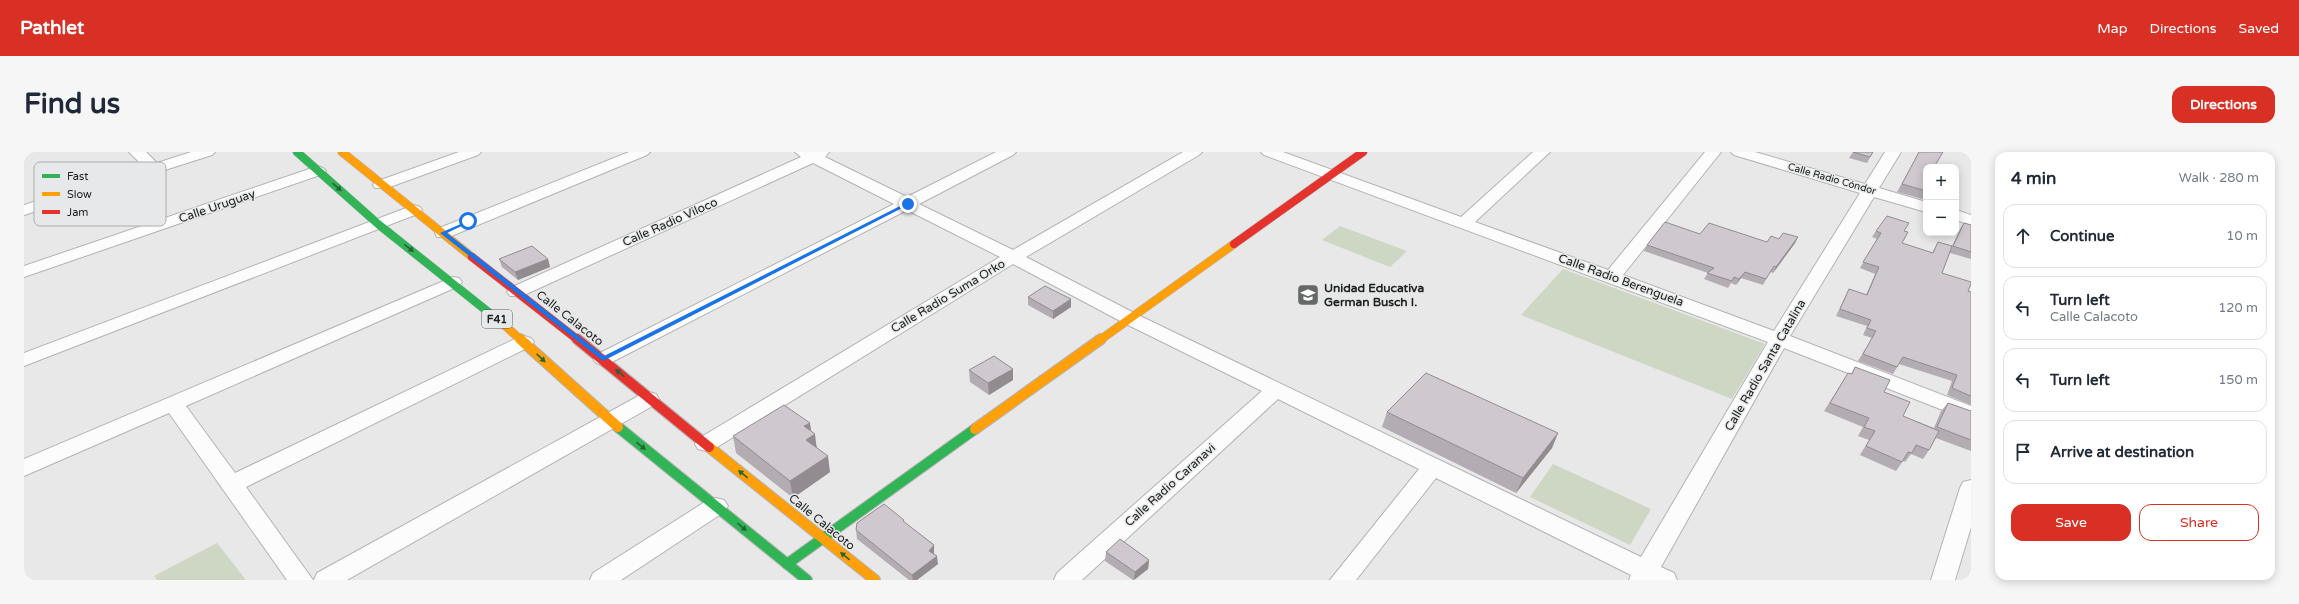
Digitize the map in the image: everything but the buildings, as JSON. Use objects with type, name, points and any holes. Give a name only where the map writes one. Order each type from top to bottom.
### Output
[{"type":"main road","name":"F41","points":[[298,152],[378,224],[454,282],[524,342],[610,421],[807,580]]},
{"type":"main road","name":"Calle Calacoto","points":[[342,152],[381,186],[414,210],[516,292],[603,359],[649,399],[875,580]]},
{"type":"main road","points":[[787,564],[1131,319],[1329,174],[1363,152]]},
{"type":"street","points":[[137,152],[148,162]]},
{"type":"street","points":[[166,165],[206,152]]},
{"type":"street","points":[[381,186],[473,152]]},
{"type":"street","points":[[443,233],[642,152]]},
{"type":"street","points":[[603,359],[1008,152]]},
{"type":"street","name":"Calle Radio Suma Orko","points":[[706,444],[1013,257],[1194,152]]},
{"type":"street","name":"Calle Radio Berenguela","points":[[1269,152],[1780,339],[1971,414]]},
{"type":"street","points":[[1464,223],[1542,152]]},
{"type":"street","points":[[1612,277],[1713,152]]},
{"type":"street","name":"Calle Radio Cóndor","points":[[1739,152],[1923,206]]},
{"type":"street","name":"Calle Radio Santa Catalina","points":[[1651,577],[1780,339],[1893,152]]},
{"type":"street","points":[[814,154],[1131,319],[1651,577]]},
{"type":"street","name":"Calle Radio Viloco","points":[[516,292],[814,154]]},
{"type":"street","name":"Calle Uruguay","points":[[166,223],[318,171]]},
{"type":"street","points":[[24,210],[34,207]]},
{"type":"street","points":[[24,360],[414,210]]},
{"type":"street","points":[[1959,217],[1971,220]]},
{"type":"street","name":"Calle Uruguay","points":[[24,272],[158,226]]},
{"type":"street","points":[[24,468],[454,282]]},
{"type":"street","points":[[233,484],[524,342]]},
{"type":"street","name":"Calle Radio Caranavi","points":[[1066,580],[1275,390]]},
{"type":"street","points":[[326,580],[649,399]]},
{"type":"street","points":[[173,404],[233,484],[301,580]]},
{"type":"street","points":[[1342,580],[1432,468]]},
{"type":"street","points":[[1943,580],[1971,488]]},
{"type":"street","points":[[602,580],[716,506]]},
{"type":"green space","points":[[1340,226],[1407,251],[1390,267],[1322,240]]},
{"type":"green space","points":[[1563,269],[1765,344],[1732,399],[1521,315]]},
{"type":"green space","points":[[1553,464],[1651,509],[1630,545],[1530,497]]},
{"type":"green space","points":[[217,543],[246,580],[157,580],[154,576]]},
{"type":"traffic: fast","points":[[297,152],[378,224],[453,282],[502,323]]},
{"type":"traffic: fast","points":[[618,427],[807,580]]},
{"type":"traffic: fast","points":[[787,564],[975,429]]},
{"type":"traffic: slow","points":[[342,152],[472,257]]},
{"type":"traffic: slow","points":[[975,429],[1234,244]]},
{"type":"traffic: slow","points":[[502,323],[618,427]]},
{"type":"traffic: slow","points":[[709,447],[875,580]]},
{"type":"traffic: jam","points":[[1234,244],[1363,152]]},
{"type":"traffic: jam","points":[[472,257],[603,359],[709,447]]},
{"type":"place","name":"Unidad Educativa German Busch I.","points":[[1308,295]]},
{"type":"route","points":[[468,221],[443,233],[603,359],[908,204]]}]
